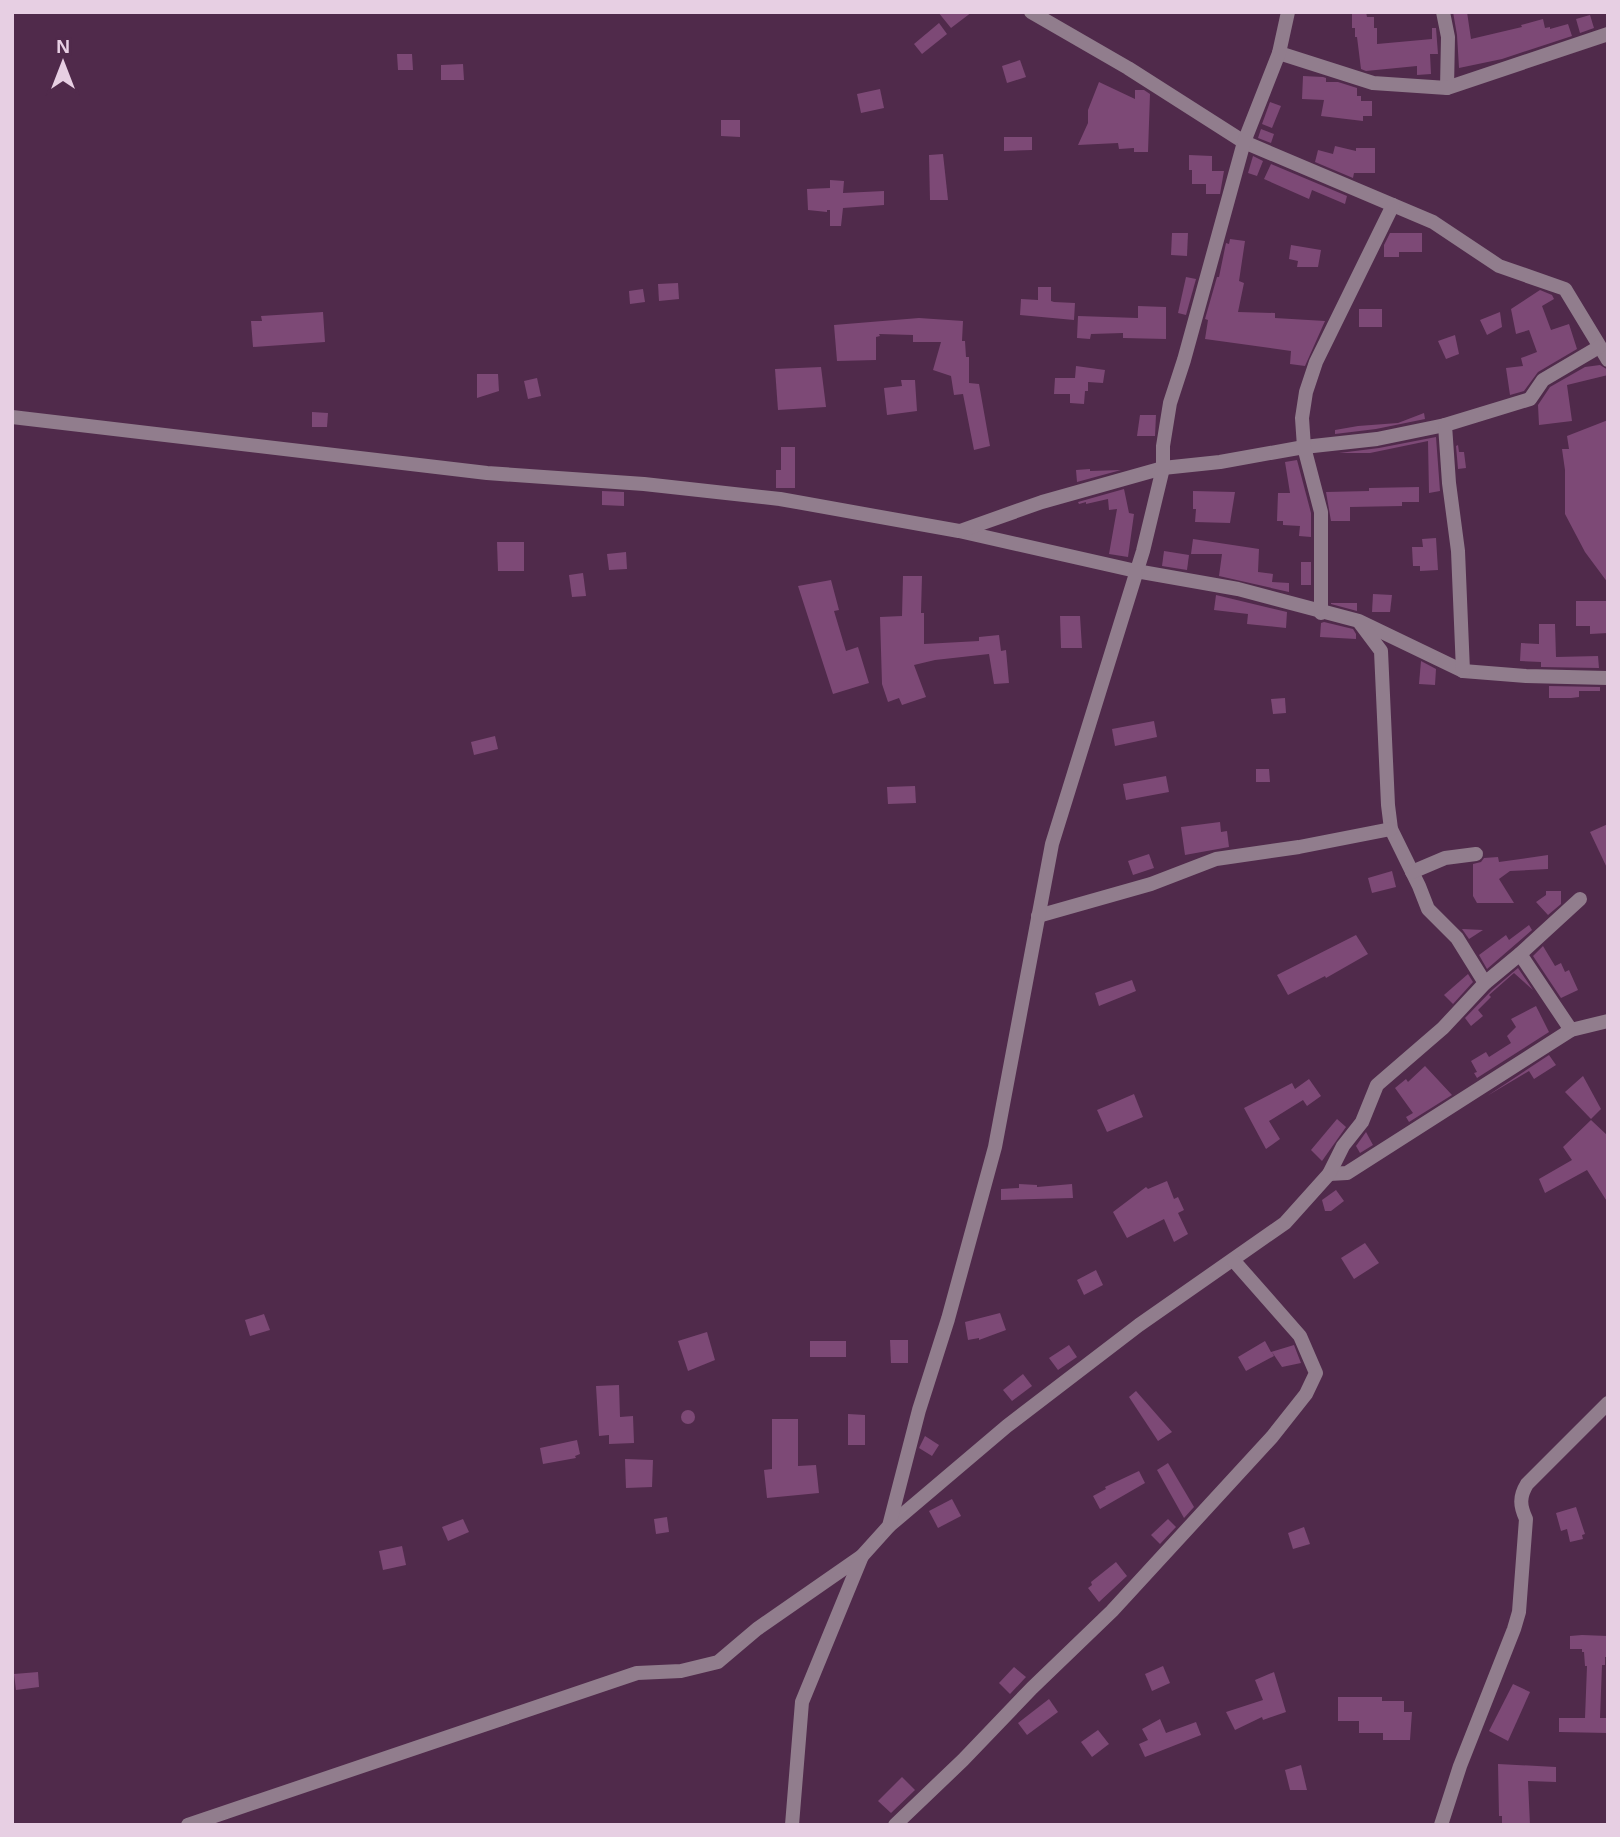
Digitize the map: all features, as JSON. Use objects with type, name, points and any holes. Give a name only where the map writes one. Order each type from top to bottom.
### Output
[{"type":"street","points":[[1031,12],[1128,68],[1244,142],[1433,222],[1499,266],[1565,289],[1608,360]]},
{"type":"street","points":[[889,1526],[919,1410],[948,1319],[995,1147],[1052,844],[1152,518],[1163,468],[1163,446],[1170,403],[1244,142],[1279,53],[1288,12]]},
{"type":"street","points":[[1443,12],[1448,37],[1447,88]]},
{"type":"street","points":[[1279,53],[1373,83],[1447,88],[1608,34]]},
{"type":"street","points":[[1321,613],[1321,512],[1304,447],[1302,418],[1306,392],[1316,362],[1392,205]]},
{"type":"street","points":[[958,531],[1042,502],[1163,468],[1377,439],[1445,425],[1530,399],[1543,380],[1598,347]]},
{"type":"street","points":[[12,417],[487,473],[644,484],[780,499],[958,531],[1238,589],[1359,621],[1463,671],[1608,678]]},
{"type":"street","points":[[1445,425],[1458,551],[1463,671]]},
{"type":"street","points":[[1359,621],[1381,651],[1391,829],[1428,909],[1457,938],[1485,983]]},
{"type":"street","points":[[1038,916],[1151,884],[1216,859],[1299,847],[1391,829]]},
{"type":"street","points":[[1412,872],[1445,858],[1476,855]]},
{"type":"street","points":[[188,1825],[637,1673],[681,1671],[718,1662],[757,1629],[862,1556],[889,1526],[1007,1426],[1139,1325],[1285,1223],[1329,1174],[1343,1146],[1362,1122],[1377,1085],[1443,1028],[1485,983],[1580,899]]},
{"type":"street","points":[[1520,954],[1571,1030]]},
{"type":"street","points":[[1329,1174],[1348,1173],[1571,1030],[1608,1021]]},
{"type":"street","points":[[895,1825],[1112,1611],[1272,1437],[1306,1394],[1316,1373],[1300,1336],[1234,1261]]},
{"type":"street","points":[[1441,1825],[1460,1766],[1508,1647],[1519,1612],[1526,1519],[1521,1508],[1521,1493],[1608,1404]]},
{"type":"street","points":[[792,1825],[802,1702],[862,1556]]},
{"type":"building","points":[[938,12],[972,12],[951,28]]},
{"type":"building","points":[[1352,12],[1366,12],[1367,17],[1374,17],[1377,44],[1432,39],[1432,28],[1436,28],[1438,54],[1430,54],[1431,74],[1417,75],[1417,66],[1366,71],[1361,69],[1357,37],[1355,28],[1352,28]]},
{"type":"building","points":[[1453,12],[1467,12],[1471,39],[1543,19],[1545,28],[1550,29],[1568,24],[1572,36],[1502,59],[1459,68]]},
{"type":"building","points":[[1590,15],[1594,28],[1580,33],[1576,19]]},
{"type":"building","points":[[939,23],[947,34],[922,54],[914,44]]},
{"type":"building","points":[[397,54],[412,54],[413,70],[398,70]]},
{"type":"building","points":[[1020,60],[1026,77],[1007,83],[1002,66]]},
{"type":"building","points":[[463,64],[464,80],[441,80],[441,65]]},
{"type":"building","points":[[1303,76],[1323,77],[1326,82],[1338,82],[1357,88],[1357,96],[1361,96],[1361,101],[1372,101],[1372,116],[1363,116],[1363,121],[1321,116],[1324,100],[1302,99]]},
{"type":"building","points":[[1099,82],[1135,99],[1135,90],[1144,90],[1150,94],[1148,152],[1134,152],[1134,148],[1119,149],[1118,143],[1078,145],[1088,123],[1088,110]]},
{"type":"building","points":[[880,89],[884,108],[861,113],[857,94]]},
{"type":"building","points":[[1270,102],[1281,106],[1272,128],[1262,124]]},
{"type":"building","points":[[721,120],[740,120],[740,137],[721,136]]},
{"type":"building","points":[[1261,129],[1274,134],[1271,143],[1258,138]]},
{"type":"building","points":[[1004,137],[1032,137],[1032,150],[1004,151]]},
{"type":"building","points":[[1335,146],[1356,151],[1356,148],[1375,148],[1375,173],[1354,173],[1353,178],[1315,162],[1318,150],[1333,154]]},
{"type":"building","points":[[943,154],[948,200],[930,200],[929,155]]},
{"type":"building","points":[[1189,155],[1212,156],[1212,171],[1224,171],[1220,194],[1206,194],[1206,184],[1192,184]]},
{"type":"building","points":[[1253,156],[1263,161],[1257,176],[1248,173]]},
{"type":"building","points":[[1271,164],[1347,196],[1345,204],[1312,190],[1309,199],[1264,179]]},
{"type":"building","points":[[830,180],[844,181],[843,193],[884,191],[884,205],[843,208],[841,226],[830,226],[830,210],[808,210],[807,189],[830,188]]},
{"type":"building","points":[[1172,233],[1188,233],[1187,256],[1171,255]]},
{"type":"building","points":[[1390,233],[1422,233],[1422,252],[1399,252],[1399,257],[1384,257],[1384,245]]},
{"type":"building","points":[[1230,239],[1245,241],[1239,281],[1244,283],[1238,312],[1275,313],[1275,318],[1325,321],[1305,366],[1290,364],[1291,351],[1205,339],[1208,320],[1205,319],[1219,277],[1226,243],[1229,244]]},
{"type":"building","points":[[1291,245],[1321,250],[1318,267],[1297,267],[1298,261],[1289,259]]},
{"type":"building","points":[[1186,277],[1196,279],[1186,315],[1178,313]]},
{"type":"building","points":[[678,283],[679,299],[659,301],[658,284]]},
{"type":"building","points":[[1038,287],[1051,287],[1051,301],[1075,303],[1074,320],[1020,315],[1021,299],[1038,300]]},
{"type":"building","points":[[643,289],[645,302],[630,304],[629,291]]},
{"type":"building","points":[[1540,290],[1552,295],[1554,299],[1542,306],[1551,330],[1569,324],[1577,349],[1538,372],[1524,391],[1510,395],[1506,368],[1523,366],[1521,358],[1537,352],[1529,330],[1516,334],[1511,309]]},
{"type":"building","points":[[1138,306],[1166,307],[1166,339],[1123,338],[1123,333],[1091,334],[1090,339],[1077,338],[1078,316],[1138,318]]},
{"type":"building","points":[[1359,309],[1382,309],[1382,327],[1359,327]]},
{"type":"building","points":[[323,312],[325,342],[253,347],[251,321],[262,321],[261,316]]},
{"type":"building","points":[[1500,312],[1502,327],[1487,335],[1480,320]]},
{"type":"building","points":[[919,318],[963,321],[962,341],[965,341],[966,357],[969,357],[969,383],[979,384],[990,446],[974,450],[963,394],[954,395],[951,376],[933,370],[941,342],[913,342],[913,335],[879,334],[880,336],[876,337],[876,360],[837,361],[834,325]]},
{"type":"building","points":[[1455,335],[1459,354],[1446,359],[1438,341]]},
{"type":"building","points":[[1600,365],[1608,370],[1608,375],[1567,385],[1572,421],[1539,425],[1538,405],[1550,387],[1585,367]]},
{"type":"building","points":[[1076,366],[1105,370],[1103,383],[1088,382],[1084,404],[1070,403],[1070,394],[1054,394],[1055,378],[1075,378]]},
{"type":"building","points":[[821,367],[826,407],[778,410],[775,369]]},
{"type":"building","points":[[477,374],[498,374],[499,391],[477,398]]},
{"type":"building","points":[[537,378],[541,396],[528,399],[524,381]]},
{"type":"building","points":[[901,380],[915,380],[917,411],[887,415],[884,388],[902,386]]},
{"type":"building","points":[[312,412],[328,413],[327,427],[312,427]]},
{"type":"building","points":[[1424,413],[1425,419],[1335,434],[1335,430],[1398,423]]},
{"type":"building","points":[[1140,415],[1156,415],[1155,436],[1137,436]]},
{"type":"building","points":[[1608,420],[1608,583],[1585,552],[1565,514],[1562,449],[1569,449],[1567,436]]},
{"type":"building","points":[[1436,437],[1440,491],[1429,493],[1428,441],[1370,453],[1339,453],[1379,448]]},
{"type":"building","points":[[1458,445],[1459,452],[1464,452],[1466,468],[1458,469]]},
{"type":"building","points":[[781,447],[795,447],[795,488],[776,488],[776,470],[781,470]]},
{"type":"building","points":[[1297,460],[1311,513],[1311,537],[1299,536],[1300,526],[1283,525],[1283,521],[1277,521],[1278,493],[1290,493],[1285,462]]},
{"type":"building","points":[[1076,470],[1121,470],[1077,482]]},
{"type":"building","points":[[1419,487],[1419,502],[1402,502],[1402,506],[1350,507],[1350,521],[1331,521],[1326,492]]},
{"type":"building","points":[[1124,489],[1129,513],[1134,514],[1128,557],[1109,554],[1117,509],[1109,510],[1108,499],[1086,504],[1078,502]]},
{"type":"building","points":[[602,491],[624,492],[624,506],[602,505]]},
{"type":"building","points":[[1193,491],[1235,492],[1230,523],[1195,522]]},
{"type":"building","points":[[1436,538],[1438,570],[1420,571],[1420,566],[1413,566],[1412,547],[1423,547],[1422,539]]},
{"type":"building","points":[[1193,539],[1259,549],[1258,572],[1273,574],[1272,582],[1289,583],[1289,592],[1219,576],[1222,554],[1191,554]]},
{"type":"building","points":[[497,542],[524,542],[524,571],[498,571]]},
{"type":"building","points":[[1164,551],[1189,555],[1187,570],[1162,566]]},
{"type":"building","points":[[626,552],[627,569],[609,570],[607,554]]},
{"type":"building","points":[[1301,562],[1311,562],[1311,585],[1301,585]]},
{"type":"building","points":[[583,573],[586,596],[572,597],[569,575]]},
{"type":"building","points":[[903,576],[922,576],[924,644],[979,641],[979,637],[999,635],[1001,651],[1006,650],[1009,683],[994,684],[989,654],[935,660],[914,665],[926,697],[902,705],[899,698],[888,702],[882,684],[880,617],[902,616]]},
{"type":"building","points":[[831,580],[839,610],[834,611],[846,651],[858,647],[869,683],[833,694],[798,586]]},
{"type":"building","points":[[1373,594],[1392,595],[1390,612],[1372,612]]},
{"type":"building","points":[[1216,595],[1287,612],[1286,628],[1247,624],[1248,614],[1214,610]]},
{"type":"building","points":[[1576,601],[1608,601],[1608,633],[1590,634],[1590,626],[1576,626]]},
{"type":"building","points":[[1357,603],[1357,611],[1331,604]]},
{"type":"building","points":[[1060,616],[1080,616],[1082,648],[1061,648]]},
{"type":"building","points":[[1321,623],[1353,629],[1356,639],[1320,637]]},
{"type":"building","points":[[1539,624],[1555,624],[1556,657],[1598,656],[1599,668],[1541,667],[1541,662],[1520,661],[1521,643],[1539,644]]},
{"type":"building","points":[[1421,661],[1436,669],[1435,685],[1419,684]]},
{"type":"building","points":[[1549,686],[1600,687],[1600,691],[1579,691],[1579,697],[1549,698]]},
{"type":"building","points":[[1285,698],[1286,713],[1273,714],[1271,699]]},
{"type":"building","points":[[1154,721],[1157,737],[1115,746],[1112,729]]},
{"type":"building","points":[[495,736],[498,749],[474,755],[471,742]]},
{"type":"building","points":[[1256,769],[1269,769],[1270,782],[1256,782]]},
{"type":"building","points":[[1166,776],[1169,792],[1126,800],[1123,784]]},
{"type":"building","points":[[915,786],[916,803],[888,804],[887,787]]},
{"type":"building","points":[[1220,822],[1221,832],[1227,831],[1229,847],[1185,855],[1181,827]]},
{"type":"building","points":[[1608,824],[1608,870],[1590,832]]},
{"type":"building","points":[[1149,854],[1154,868],[1133,875],[1128,861]]},
{"type":"building","points":[[1548,855],[1548,869],[1510,871],[1499,879],[1514,903],[1477,903],[1473,896],[1473,864],[1484,858],[1498,857],[1499,862]]},
{"type":"building","points":[[1392,871],[1396,887],[1372,893],[1368,878]]},
{"type":"building","points":[[1546,891],[1561,891],[1561,904],[1548,915],[1536,902],[1546,895]]},
{"type":"building","points":[[1529,925],[1532,930],[1487,969],[1479,955],[1506,935],[1509,940]]},
{"type":"building","points":[[1462,929],[1483,930],[1469,939]]},
{"type":"building","points":[[1356,935],[1368,954],[1326,978],[1325,976],[1288,995],[1277,975]]},
{"type":"building","points":[[1543,946],[1555,966],[1561,963],[1565,972],[1569,970],[1578,990],[1561,998],[1533,956]]},
{"type":"building","points":[[1518,968],[1533,990],[1514,973],[1489,995],[1491,997],[1478,1010],[1483,1016],[1471,1026],[1465,1018],[1492,990]]},
{"type":"building","points":[[1468,974],[1473,982],[1453,1004],[1444,995]]},
{"type":"building","points":[[1132,980],[1136,991],[1099,1006],[1095,993]]},
{"type":"building","points":[[1536,1006],[1549,1032],[1477,1078],[1471,1061],[1486,1052],[1489,1057],[1511,1043],[1507,1036],[1516,1027],[1511,1019]]},
{"type":"building","points":[[1549,1055],[1556,1065],[1534,1079],[1529,1071],[1487,1096]]},
{"type":"building","points":[[1425,1066],[1452,1095],[1409,1122],[1406,1117],[1413,1113],[1395,1088],[1406,1079],[1408,1082]]},
{"type":"building","points":[[1583,1076],[1601,1109],[1591,1119],[1565,1092]]},
{"type":"building","points":[[1309,1079],[1321,1096],[1307,1106],[1303,1100],[1269,1121],[1280,1139],[1266,1149],[1244,1108],[1292,1083],[1295,1089]]},
{"type":"building","points":[[1134,1094],[1143,1117],[1107,1132],[1097,1110]]},
{"type":"building","points":[[1337,1119],[1346,1127],[1322,1161],[1311,1150]]},
{"type":"building","points":[[1591,1120],[1608,1136],[1608,1203],[1587,1170],[1545,1193],[1539,1179],[1572,1160],[1563,1147]]},
{"type":"building","points":[[1366,1132],[1373,1145],[1360,1153],[1356,1146]]},
{"type":"building","points":[[1167,1181],[1174,1199],[1178,1197],[1184,1210],[1178,1213],[1188,1234],[1174,1242],[1164,1219],[1127,1238],[1113,1212],[1146,1187],[1148,1189]]},
{"type":"building","points":[[1019,1184],[1037,1187],[1072,1184],[1073,1198],[1001,1200],[1001,1189],[1019,1188]]},
{"type":"building","points":[[1336,1190],[1344,1201],[1331,1211],[1325,1211],[1322,1200]]},
{"type":"building","points":[[1365,1243],[1379,1263],[1354,1279],[1341,1258]]},
{"type":"building","points":[[1096,1270],[1103,1285],[1084,1295],[1077,1280]]},
{"type":"building","points":[[1000,1313],[1006,1330],[979,1340],[968,1340],[965,1322]]},
{"type":"building","points":[[264,1314],[270,1330],[250,1336],[245,1320]]},
{"type":"building","points":[[707,1332],[715,1360],[688,1371],[678,1341]]},
{"type":"building","points":[[890,1340],[908,1340],[908,1363],[891,1363]]},
{"type":"building","points":[[810,1341],[846,1341],[846,1357],[810,1357]]},
{"type":"building","points":[[1265,1341],[1271,1352],[1294,1345],[1301,1363],[1282,1367],[1272,1352],[1274,1356],[1246,1371],[1238,1357]]},
{"type":"building","points":[[1069,1345],[1077,1357],[1058,1370],[1049,1358]]},
{"type":"building","points":[[1023,1374],[1032,1386],[1012,1401],[1003,1390]]},
{"type":"building","points":[[619,1385],[620,1417],[633,1416],[634,1443],[609,1444],[609,1435],[599,1436],[596,1386]]},
{"type":"building","points":[[1136,1391],[1172,1432],[1158,1441],[1129,1397]]},
{"type":"building","points":[[685,1410],[691,1410],[695,1417],[691,1424],[685,1424],[681,1420],[681,1414]]},
{"type":"building","points":[[848,1414],[865,1415],[865,1445],[848,1445]]},
{"type":"building","points":[[772,1419],[798,1419],[798,1466],[816,1465],[819,1493],[767,1498],[764,1470],[772,1469]]},
{"type":"building","points":[[925,1436],[939,1445],[932,1456],[919,1448]]},
{"type":"building","points":[[577,1440],[580,1454],[575,1456],[576,1458],[543,1464],[540,1448]]},
{"type":"building","points":[[625,1459],[653,1460],[652,1487],[626,1488]]},
{"type":"building","points":[[1168,1463],[1194,1507],[1184,1518],[1157,1470]]},
{"type":"building","points":[[1139,1471],[1145,1483],[1100,1509],[1093,1496],[1106,1489],[1105,1487]]},
{"type":"building","points":[[952,1499],[961,1516],[938,1528],[929,1511]]},
{"type":"building","points":[[1576,1507],[1585,1534],[1582,1535],[1583,1539],[1570,1542],[1567,1529],[1561,1531],[1556,1513]]},
{"type":"building","points":[[667,1517],[669,1532],[656,1534],[654,1519]]},
{"type":"building","points":[[463,1519],[469,1532],[448,1541],[442,1527]]},
{"type":"building","points":[[1168,1519],[1176,1527],[1160,1544],[1151,1535]]},
{"type":"building","points":[[1304,1527],[1310,1544],[1293,1549],[1288,1533]]},
{"type":"building","points":[[402,1546],[406,1565],[383,1570],[379,1551]]},
{"type":"building","points":[[1116,1562],[1127,1576],[1099,1602],[1088,1588],[1092,1585],[1091,1582]]},
{"type":"building","points":[[1570,1636],[1608,1636],[1608,1657],[1605,1657],[1605,1665],[1602,1665],[1600,1718],[1608,1718],[1608,1733],[1559,1732],[1559,1718],[1585,1718],[1587,1666],[1584,1652],[1582,1649],[1570,1649]]},
{"type":"building","points":[[1163,1666],[1170,1683],[1152,1691],[1145,1674]]},
{"type":"building","points":[[1014,1667],[1026,1677],[1010,1694],[999,1683]]},
{"type":"building","points":[[38,1672],[39,1687],[16,1690],[14,1674]]},
{"type":"building","points":[[1274,1672],[1286,1712],[1263,1720],[1262,1717],[1235,1730],[1226,1712],[1263,1700],[1255,1680]]},
{"type":"building","points":[[1513,1684],[1530,1692],[1508,1741],[1489,1731]]},
{"type":"building","points":[[1338,1697],[1382,1697],[1382,1701],[1404,1701],[1404,1712],[1412,1712],[1410,1740],[1383,1740],[1383,1733],[1359,1733],[1359,1721],[1338,1721]]},
{"type":"building","points":[[1049,1699],[1058,1712],[1027,1735],[1018,1723]]},
{"type":"building","points":[[1160,1719],[1166,1733],[1196,1722],[1201,1735],[1145,1757],[1139,1744],[1148,1740],[1142,1729]]},
{"type":"building","points":[[1098,1730],[1109,1744],[1092,1757],[1081,1742]]},
{"type":"building","points":[[1498,1764],[1556,1767],[1556,1782],[1528,1781],[1530,1825],[1502,1825],[1502,1816],[1499,1816]]},
{"type":"building","points":[[1301,1765],[1307,1790],[1290,1790],[1285,1770]]},
{"type":"building","points":[[902,1777],[915,1790],[891,1813],[878,1801]]}]
